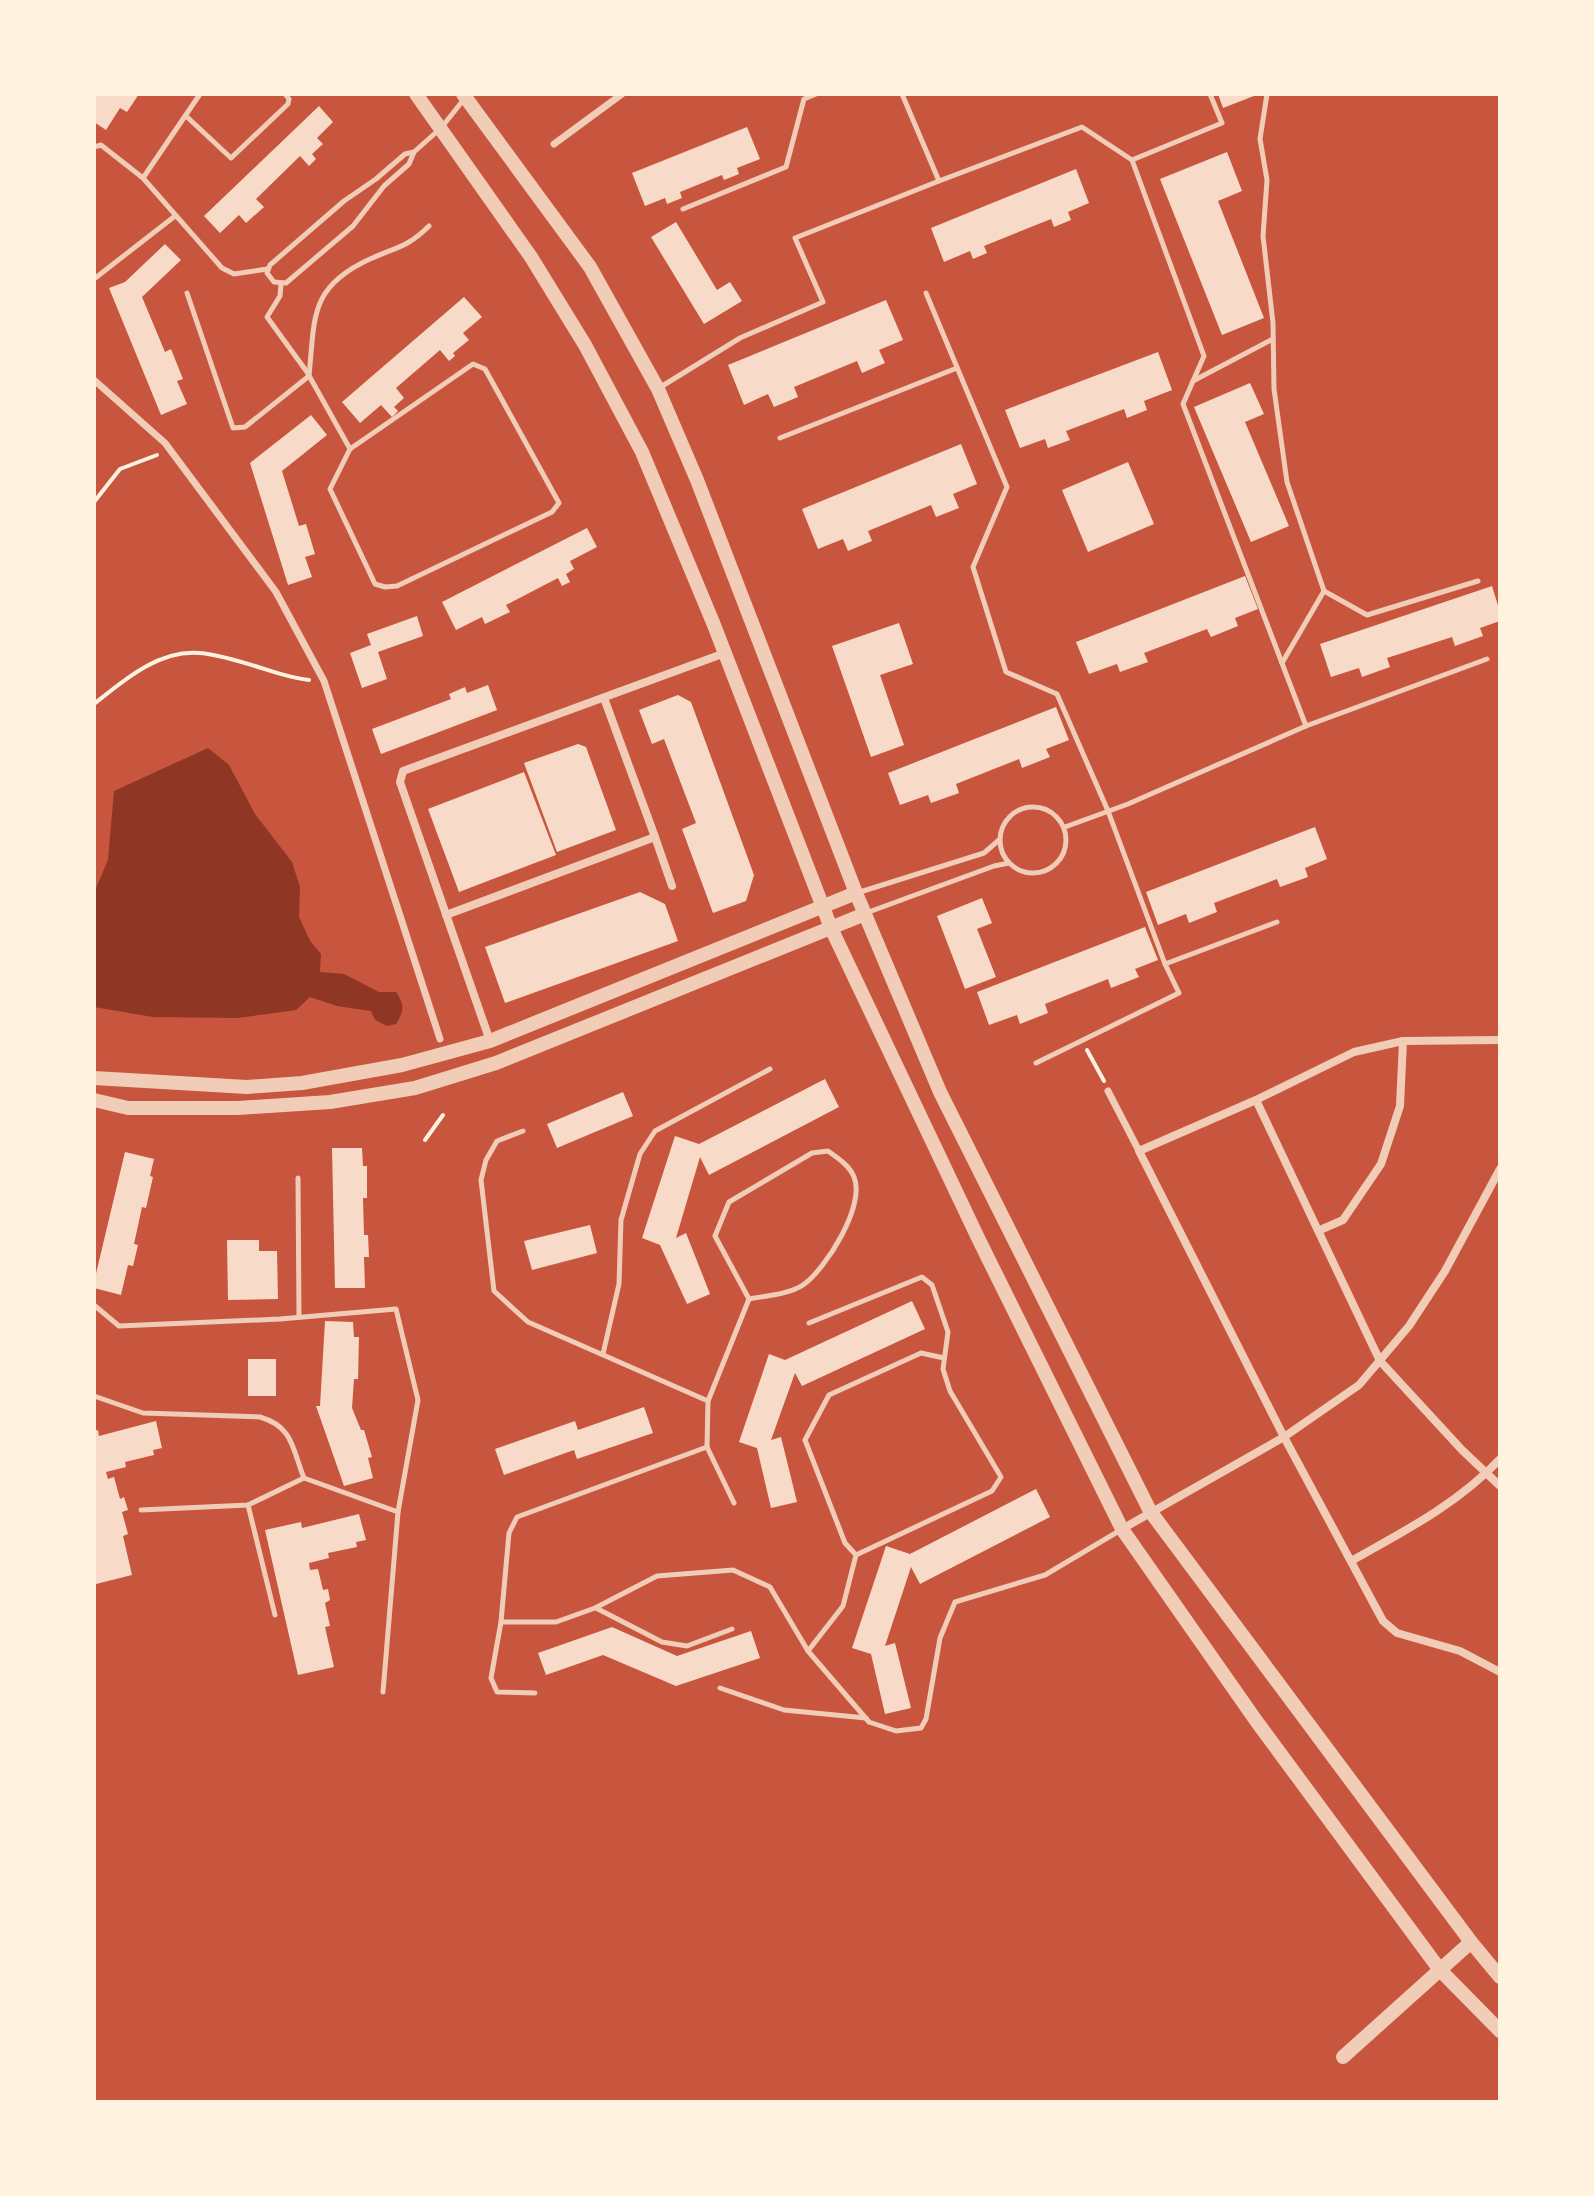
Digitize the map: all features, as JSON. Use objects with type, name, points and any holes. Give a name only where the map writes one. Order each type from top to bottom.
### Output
[{"type":"street","points":[[416,94],[531,257],[585,345],[642,452],[725,653],[831,928],[972,1226],[1122,1529],[1257,1722],[1440,1970],[1500,2031]]},
{"type":"street","points":[[554,144],[622,94]]},
{"type":"street","points":[[466,95],[590,267],[658,389],[697,480],[856,893],[940,1092],[1150,1511],[1500,1977]]},
{"type":"street","points":[[94,380],[170,450],[276,592],[324,681],[440,1039]]},
{"type":"street","points":[[496,1063],[400,782],[403,771],[725,653]]},
{"type":"street","points":[[604,698],[672,886]]},
{"type":"street","points":[[446,915],[655,837]]},
{"type":"street","points":[[94,1078],[247,1087],[302,1083],[402,1065],[490,1041],[856,893]]},
{"type":"street","points":[[94,1100],[128,1108],[238,1108],[330,1102],[415,1088],[496,1063],[865,914]]},
{"type":"street","points":[[1139,1151],[1256,1100],[1354,1052],[1403,1041],[1500,1040]]},
{"type":"street","points":[[1320,1230],[1343,1220],[1381,1164],[1400,1106],[1403,1041]]},
{"type":"street","points":[[1108,1091],[1284,1437],[1383,1621],[1397,1633],[1460,1651],[1500,1672]]},
{"type":"street","points":[[1256,1100],[1380,1361],[1500,1486]]},
{"type":"street","points":[[1122,1529],[1284,1437],[1359,1385],[1409,1326],[1445,1271],[1500,1170]]},
{"type":"street","points":[[1351,1561],[1421,1521],[1486,1474],[1500,1459]]},
{"type":"street","points":[[1343,2057],[1471,1942]]},
{"type":"lane","points":[[143,178],[200,94]]},
{"type":"lane","points":[[186,116],[231,158],[288,104],[285,94]]},
{"type":"lane","points":[[797,94],[804,99]]},
{"type":"lane","points":[[804,99],[816,94]]},
{"type":"lane","points":[[902,94],[939,181]]},
{"type":"lane","points":[[1132,160],[1222,123],[1210,94]]},
{"type":"lane","points":[[1267,94],[1260,139],[1267,180],[1263,236],[1273,339],[1274,389],[1287,482],[1324,591],[1367,615],[1478,581]]},
{"type":"lane","points":[[350,449],[309,376],[267,317],[280,296],[281,284],[353,226],[384,186],[409,164],[414,152],[441,128],[466,95]]},
{"type":"lane","points":[[683,209],[786,167],[804,99]]},
{"type":"lane","points":[[658,389],[740,338],[823,302],[795,238],[1082,127],[1132,160],[1204,356],[1183,404],[1306,726]]},
{"type":"lane","points":[[94,147],[101,145],[110,150],[143,178],[222,268],[234,274],[267,269],[344,201],[405,154],[414,152]]},
{"type":"lane","points":[[94,279],[175,216]]},
{"type":"lane","points":[[187,293],[233,428],[245,427],[309,376],[315,318],[324,291],[348,270],[412,242],[429,226]]},
{"type":"lane","points":[[267,269],[274,282],[281,284]]},
{"type":"lane","points":[[926,293],[1007,487],[973,567],[1006,672],[1057,694],[1108,811],[1165,964],[1179,993],[1036,1063]]},
{"type":"lane","points":[[1193,381],[1273,339]]},
{"type":"lane","points":[[473,364],[485,369],[559,503],[552,512],[397,586],[385,587],[375,584],[330,489],[350,449],[473,364]]},
{"type":"lane","points":[[780,438],[957,368]]},
{"type":"lane","points":[[1282,664],[1324,591]]},
{"type":"lane","points":[[1065,827],[1306,726],[1487,659]]},
{"type":"lane","points":[[1027,807],[1049,810],[1065,827],[1066,849],[1054,866],[1035,874],[1016,869],[1001,848],[1000,839],[1008,818],[1027,807]]},
{"type":"lane","points":[[856,893],[984,853],[1000,839]]},
{"type":"lane","points":[[865,914],[1009,863]]},
{"type":"lane","points":[[1165,964],[1277,922]]},
{"type":"lane","points":[[603,1354],[619,1284],[621,1220],[640,1154],[655,1131],[770,1069]]},
{"type":"lane","points":[[523,1131],[497,1141],[486,1160],[481,1180],[494,1291],[528,1322],[708,1401]]},
{"type":"lane","points":[[828,1151],[842,1161],[854,1176],[857,1189],[849,1219],[831,1254],[802,1285],[749,1299],[715,1236],[729,1202],[812,1153],[828,1151]]},
{"type":"lane","points":[[298,1178],[299,1317]]},
{"type":"lane","points":[[809,1323],[922,1277],[932,1285],[948,1332],[943,1369],[950,1391],[1001,1477],[992,1491],[856,1555]]},
{"type":"lane","points":[[734,1503],[707,1447],[708,1401],[749,1299]]},
{"type":"lane","points":[[94,1305],[119,1326],[396,1309],[418,1400],[398,1512],[383,1692]]},
{"type":"lane","points":[[856,1555],[845,1543],[805,1440],[829,1395],[921,1353],[944,1358]]},
{"type":"lane","points":[[94,1396],[143,1413],[273,1420],[286,1429],[304,1478]]},
{"type":"lane","points":[[535,1693],[497,1692],[491,1678],[501,1622],[509,1533],[517,1517],[707,1447]]},
{"type":"lane","points":[[141,1510],[248,1505],[304,1478],[398,1512]]},
{"type":"lane","points":[[248,1505],[275,1615]]},
{"type":"lane","points":[[501,1622],[556,1622],[595,1608],[657,1576],[733,1570],[770,1587],[808,1651],[869,1722],[896,1731],[921,1728],[926,1719],[940,1638],[955,1602],[1045,1575],[1122,1529]]},
{"type":"lane","points":[[808,1651],[843,1606],[856,1555]]},
{"type":"lane","points":[[595,1608],[662,1642],[687,1646],[732,1629]]},
{"type":"lane","points":[[720,1688],[784,1710],[867,1718]]},
{"type":"path","points":[[94,502],[120,469],[170,450]]},
{"type":"path","points":[[94,704],[134,671],[169,657],[198,652],[291,678],[324,681]]},
{"type":"path","points":[[1082,1040],[1108,1091]]},
{"type":"path","points":[[425,1140],[443,1115]]},
{"type":"shaded area","points":[[208,748],[229,765],[255,814],[292,862],[300,887],[299,917],[310,941],[321,954],[320,972],[344,974],[379,992],[396,992],[402,1008],[396,1024],[387,1026],[375,1020],[371,1011],[337,1006],[310,997],[296,1010],[238,1018],[153,1017],[94,1007],[94,893],[108,860],[114,791]]},
{"type":"building","points":[[94,94],[139,94],[127,112],[120,108],[106,130],[94,122]]},
{"type":"building","points":[[1218,94],[1259,94],[1223,108]]},
{"type":"building","points":[[319,106],[333,122],[317,138],[323,144],[312,154],[316,159],[309,166],[300,156],[256,199],[264,207],[246,223],[239,215],[220,233],[204,216]]},
{"type":"building","points":[[747,127],[760,159],[737,168],[739,174],[724,180],[722,175],[680,192],[682,198],[667,204],[665,198],[645,206],[632,173]]},
{"type":"building","points":[[1227,152],[1242,191],[1218,201],[1264,318],[1222,335],[1160,179]]},
{"type":"building","points":[[1076,169],[1089,203],[1068,212],[1071,220],[1054,227],[1051,219],[984,246],[987,253],[973,259],[970,251],[944,262],[931,228]]},
{"type":"building","points":[[676,222],[717,290],[730,282],[742,301],[704,324],[651,237]]},
{"type":"building","points":[[165,244],[181,260],[142,297],[165,352],[171,349],[183,379],[177,381],[187,404],[161,415],[109,288],[125,282]]},
{"type":"building","points":[[464,297],[482,317],[463,333],[469,340],[453,353],[455,356],[449,361],[440,350],[396,388],[404,398],[394,407],[398,411],[392,417],[381,405],[360,423],[342,402]]},
{"type":"building","points":[[886,300],[903,340],[879,350],[885,363],[862,373],[857,361],[794,387],[798,397],[774,407],[768,394],[744,405],[728,365]]},
{"type":"building","points":[[1158,352],[1172,390],[1144,401],[1147,410],[1127,418],[1124,409],[1066,431],[1070,440],[1048,448],[1045,439],[1020,448],[1005,410]]},
{"type":"building","points":[[1250,383],[1264,414],[1245,422],[1289,526],[1251,542],[1194,407]]},
{"type":"building","points":[[311,415],[327,435],[282,471],[299,526],[306,524],[315,554],[305,557],[312,577],[288,585],[250,463]]},
{"type":"building","points":[[961,444],[977,484],[953,494],[959,508],[936,517],[931,505],[868,531],[872,541],[848,551],[843,539],[818,549],[802,509]]},
{"type":"building","points":[[1128,462],[1154,524],[1088,552],[1062,490]]},
{"type":"building","points":[[587,528],[597,547],[570,561],[574,569],[566,574],[570,582],[562,586],[558,578],[506,605],[510,612],[485,624],[482,617],[456,630],[442,602]]},
{"type":"building","points":[[1245,576],[1258,609],[1235,618],[1238,626],[1211,637],[1207,629],[1144,653],[1148,662],[1120,672],[1117,664],[1089,674],[1076,642]]},
{"type":"building","points":[[1492,586],[1500,621],[1480,628],[1483,636],[1455,646],[1452,637],[1387,658],[1390,667],[1362,677],[1359,668],[1331,677],[1320,644]]},
{"type":"building","points":[[417,616],[423,636],[378,652],[387,679],[362,688],[350,653],[371,645],[367,634]]},
{"type":"building","points":[[899,623],[913,664],[880,675],[904,745],[871,757],[832,646]]},
{"type":"building","points":[[488,685],[497,710],[381,754],[372,729],[451,699],[449,694],[465,687],[467,693]]},
{"type":"building","points":[[678,695],[691,702],[754,875],[746,901],[713,913],[682,829],[696,823],[664,739],[652,744],[639,710]]},
{"type":"building","points":[[1056,707],[1069,740],[1046,749],[1050,757],[1022,768],[1019,759],[956,784],[959,793],[931,803],[928,795],[900,805],[888,773]]},
{"type":"building","points":[[578,744],[586,747],[616,830],[557,852],[524,763]]},
{"type":"building","points":[[524,772],[556,855],[459,892],[428,809]]},
{"type":"building","points":[[1315,827],[1327,859],[1305,868],[1308,877],[1280,887],[1277,879],[1214,903],[1217,912],[1189,923],[1186,914],[1158,925],[1146,892]]},
{"type":"building","points":[[640,892],[665,904],[678,941],[505,1003],[485,947]]},
{"type":"building","points":[[982,898],[992,923],[977,929],[996,977],[965,989],[937,916]]},
{"type":"building","points":[[1145,927],[1158,960],[1135,969],[1139,977],[1111,988],[1108,979],[1045,1004],[1048,1013],[1020,1024],[1017,1015],[989,1025],[977,992]]},
{"type":"building","points":[[825,1079],[839,1107],[709,1175],[700,1157],[676,1238],[686,1233],[710,1294],[687,1304],[660,1245],[642,1238],[675,1136],[699,1144]]},
{"type":"building","points":[[623,1092],[633,1116],[557,1148],[547,1124]]},
{"type":"building","points":[[332,1148],[362,1148],[363,1166],[367,1166],[367,1198],[363,1198],[364,1235],[368,1235],[369,1257],[364,1257],[365,1288],[335,1288]]},
{"type":"building","points":[[125,1152],[154,1159],[146,1208],[142,1207],[134,1244],[138,1245],[133,1266],[128,1265],[121,1295],[94,1288],[94,1282]]},
{"type":"building","points":[[590,1225],[597,1253],[532,1270],[524,1241]]},
{"type":"building","points":[[227,1240],[259,1240],[259,1251],[277,1251],[278,1299],[228,1300]]},
{"type":"building","points":[[912,1301],[925,1329],[802,1386],[795,1373],[771,1440],[781,1437],[797,1502],[771,1508],[757,1448],[739,1442],[769,1354],[785,1360]]},
{"type":"building","points":[[325,1321],[353,1322],[354,1337],[359,1337],[358,1379],[354,1379],[352,1408],[361,1430],[364,1430],[372,1457],[368,1458],[373,1478],[344,1486],[316,1406],[320,1406]]},
{"type":"building","points":[[248,1359],[276,1359],[276,1396],[248,1396]]},
{"type":"building","points":[[644,1407],[653,1433],[577,1459],[574,1450],[504,1475],[495,1449],[575,1421],[578,1430]]},
{"type":"building","points":[[156,1421],[162,1448],[153,1450],[154,1455],[125,1462],[126,1467],[106,1472],[108,1479],[114,1477],[120,1499],[124,1497],[128,1510],[122,1512],[128,1534],[123,1536],[132,1575],[96,1584],[94,1431],[98,1430],[99,1436]]},
{"type":"building","points":[[1036,1489],[1050,1517],[920,1584],[911,1567],[885,1646],[895,1643],[911,1708],[885,1714],[871,1654],[852,1648],[886,1546],[910,1554]]},
{"type":"building","points":[[359,1514],[366,1540],[356,1542],[357,1547],[328,1553],[329,1558],[309,1563],[310,1570],[318,1569],[323,1590],[328,1589],[330,1600],[325,1603],[330,1626],[325,1627],[334,1667],[298,1675],[265,1530],[301,1522],[302,1528]]},
{"type":"building","points":[[612,1627],[677,1656],[751,1631],[760,1658],[676,1686],[603,1655],[546,1675],[538,1653]]}]
